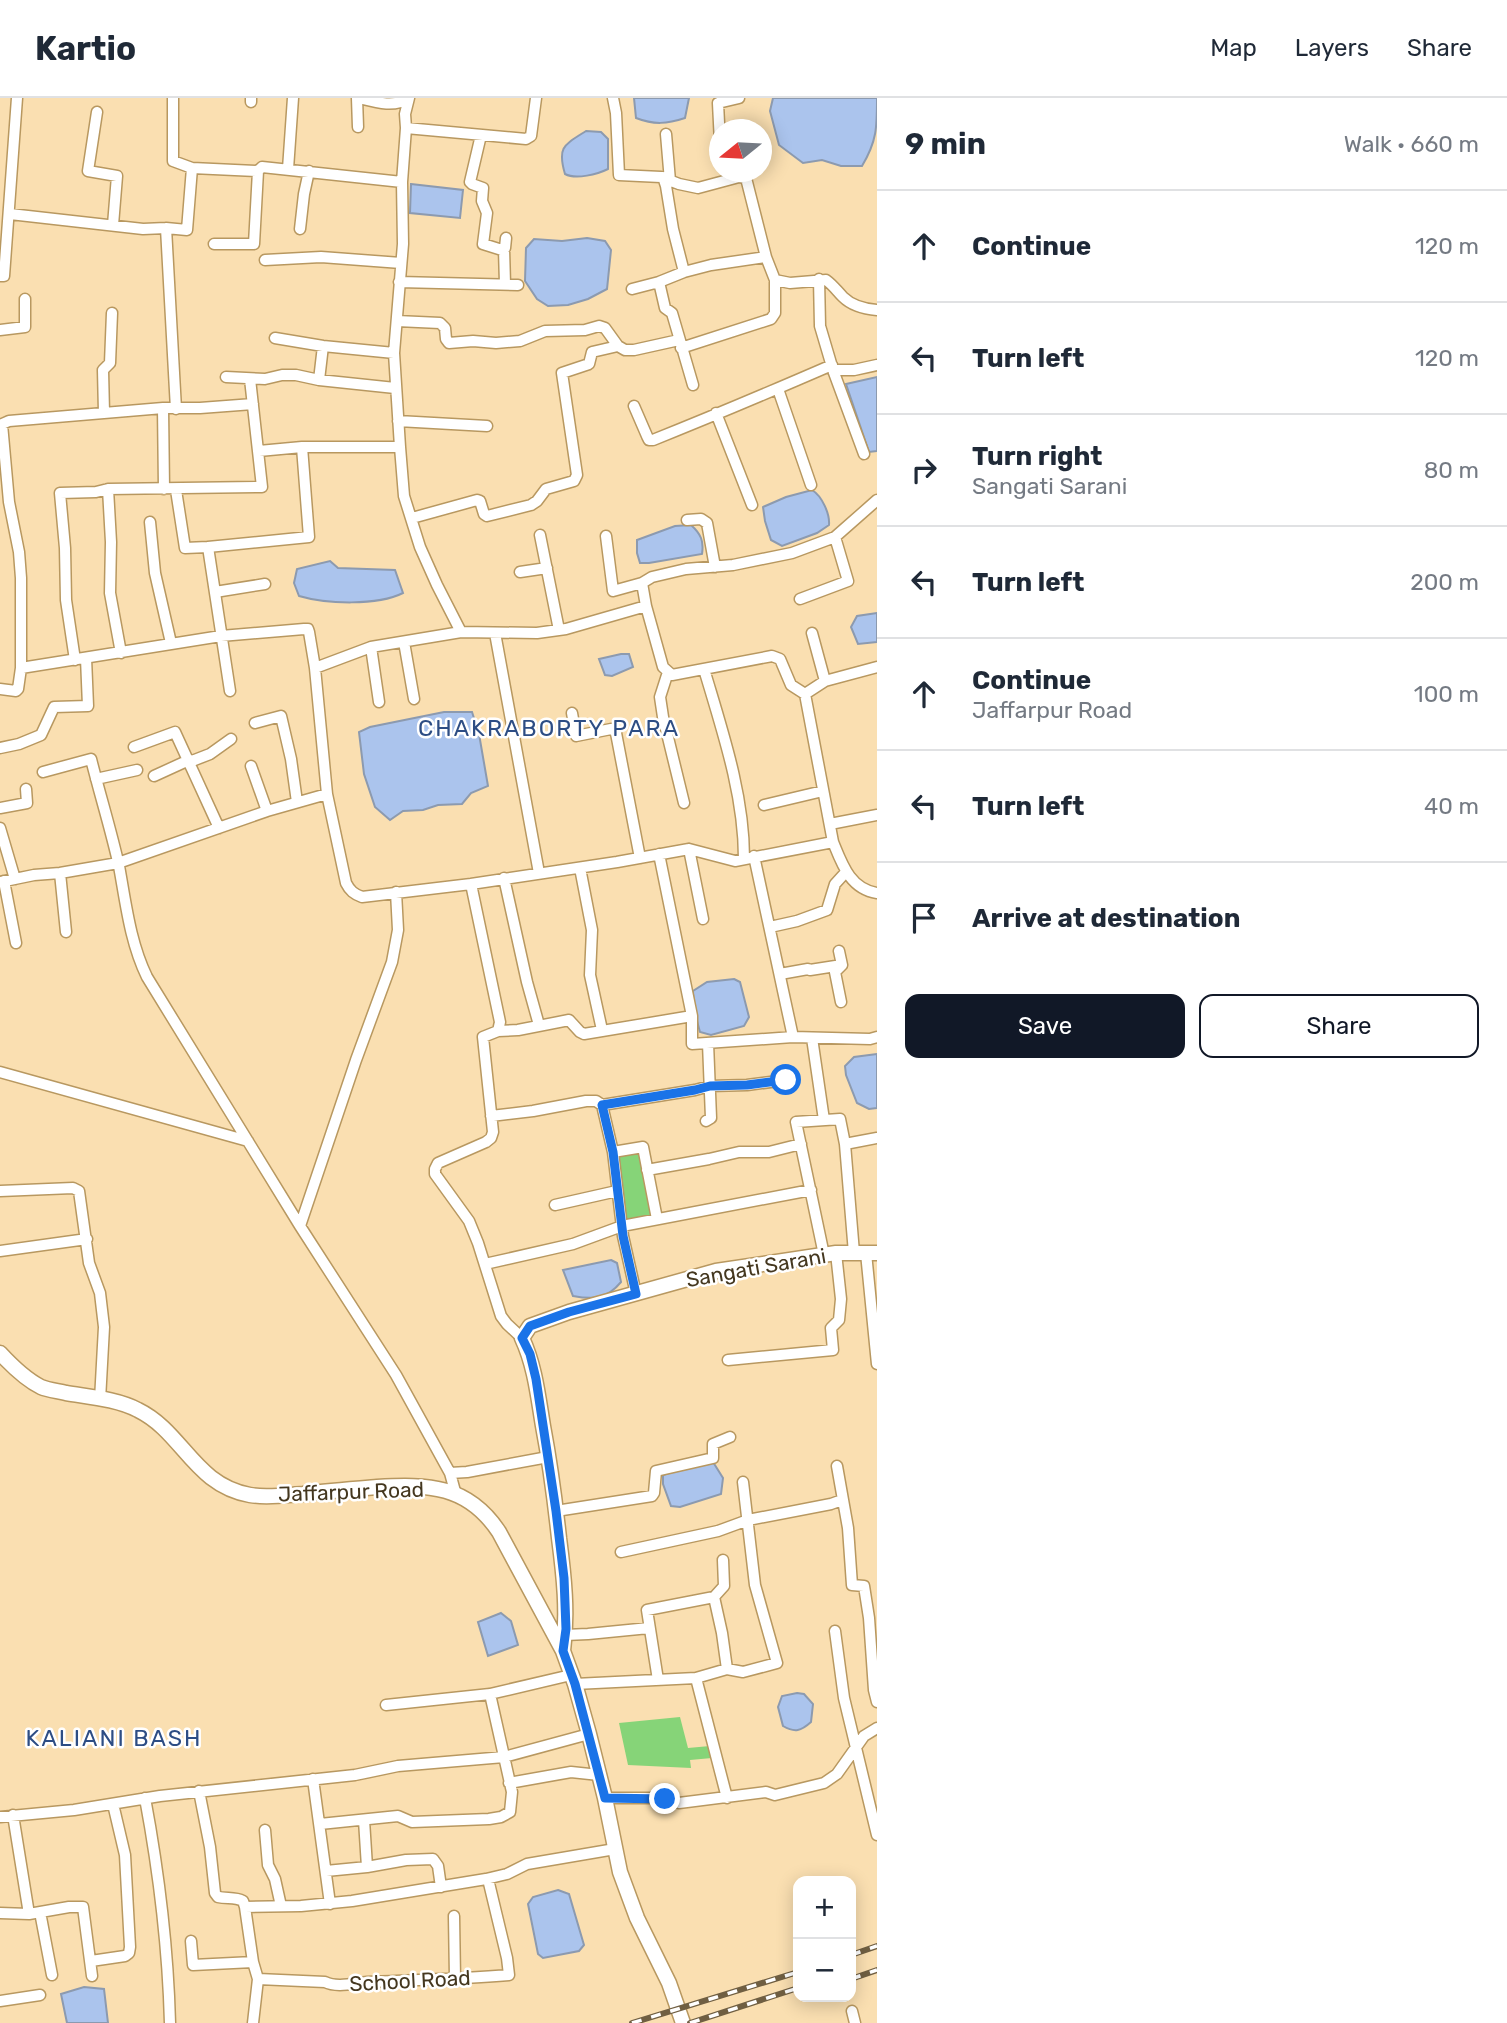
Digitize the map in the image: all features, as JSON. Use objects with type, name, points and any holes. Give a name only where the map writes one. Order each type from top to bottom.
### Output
[{"type":"street","points":[[0,276],[4,276],[10,214],[17,98]]},
{"type":"street","points":[[173,98],[173,160],[192,169],[258,171],[262,167],[402,182]]},
{"type":"street","points":[[288,169],[293,98]]},
{"type":"street","points":[[358,127],[358,98],[379,103],[402,103],[409,98]]},
{"type":"street","points":[[409,98],[405,114],[403,244],[394,353],[404,496],[420,547],[461,632]]},
{"type":"street","points":[[406,128],[529,138],[536,98]]},
{"type":"street","points":[[613,98],[619,175],[667,179],[698,188],[710,182]]},
{"type":"street","points":[[718,119],[718,103],[739,98]]},
{"type":"street","points":[[97,112],[88,171],[117,176],[113,225]]},
{"type":"street","points":[[666,134],[668,197],[684,272]]},
{"type":"street","points":[[481,135],[471,183],[484,188],[482,201],[487,213],[484,243],[501,250],[505,244],[505,284]]},
{"type":"street","points":[[10,214],[143,229],[187,230],[192,169]]},
{"type":"street","points":[[214,244],[254,244],[258,171]]},
{"type":"street","points":[[300,229],[309,171]]},
{"type":"street","points":[[397,321],[440,323],[445,328],[449,343],[520,341],[545,331],[585,330],[602,326],[618,346],[625,350],[634,350],[680,344],[771,318],[775,313],[775,280],[766,257],[747,182]]},
{"type":"street","points":[[166,228],[176,409]]},
{"type":"street","points":[[265,260],[321,257],[401,263]]},
{"type":"street","points":[[632,289],[711,265],[766,257]]},
{"type":"street","points":[[775,280],[790,283],[820,279],[831,283],[853,304],[877,310]]},
{"type":"street","points":[[820,279],[820,326],[832,368],[864,454]]},
{"type":"street","points":[[400,282],[518,285]]},
{"type":"street","points":[[659,282],[665,308],[672,313],[693,385]]},
{"type":"street","points":[[0,330],[25,327],[25,299]]},
{"type":"street","points":[[104,413],[103,370],[110,363],[112,313]]},
{"type":"street","points":[[275,338],[394,353]]},
{"type":"street","points":[[319,380],[323,346]]},
{"type":"street","points":[[412,518],[477,500],[487,516],[531,505],[546,489],[574,481],[577,475],[562,373],[589,364],[592,352],[618,346]]},
{"type":"street","points":[[634,406],[649,440],[832,368],[854,369],[877,365]]},
{"type":"street","points":[[226,377],[265,379],[296,375],[395,388]]},
{"type":"street","points":[[0,748],[41,735],[54,707],[88,706],[66,600],[60,493],[108,489],[262,487],[250,379]]},
{"type":"street","points":[[778,389],[811,485]]},
{"type":"street","points":[[0,689],[18,691],[21,578],[9,502],[1,424],[9,421],[163,408],[253,404]]},
{"type":"street","points":[[163,408],[170,489],[185,548],[309,537],[302,447]]},
{"type":"street","points":[[716,413],[752,505]]},
{"type":"street","points":[[398,421],[487,426]]},
{"type":"street","points":[[259,451],[302,447],[400,447]]},
{"type":"street","points":[[108,489],[110,593],[121,653]]},
{"type":"street","points":[[606,536],[613,591],[642,583],[652,577],[686,569],[792,553],[835,537],[877,500]]},
{"type":"street","points":[[687,520],[701,519],[707,523],[715,566]]},
{"type":"street","points":[[150,522],[155,573],[171,643]]},
{"type":"street","points":[[540,535],[559,630]]},
{"type":"street","points":[[800,599],[848,581],[835,537]]},
{"type":"street","points":[[208,547],[230,691]]},
{"type":"street","points":[[520,572],[547,568]]},
{"type":"street","points":[[642,583],[663,667],[672,675],[772,656],[780,659],[791,685],[805,694],[833,842],[845,873],[866,891],[877,893]]},
{"type":"street","points":[[215,592],[265,584]]},
{"type":"street","points":[[315,668],[371,646],[461,632],[537,633],[559,630],[646,606]]},
{"type":"street","points":[[20,668],[221,636],[308,629],[315,668],[327,794],[346,883],[355,895],[362,897],[471,884],[689,849],[735,861],[833,842]]},
{"type":"street","points":[[495,633],[540,873]]},
{"type":"street","points":[[812,633],[825,681]]},
{"type":"street","points":[[404,642],[414,699]]},
{"type":"street","points":[[371,646],[379,702]]},
{"type":"street","points":[[805,694],[825,681],[877,667]]},
{"type":"street","points":[[704,669],[733,775],[749,857],[770,927],[793,1037]]},
{"type":"street","points":[[668,671],[660,697],[684,803]]},
{"type":"street","points":[[572,713],[576,736],[611,729],[616,733],[640,858]]},
{"type":"street","points":[[255,723],[281,716],[297,802]]},
{"type":"street","points":[[134,747],[175,732],[219,828]]},
{"type":"street","points":[[154,776],[210,754],[232,739]]},
{"type":"street","points":[[43,772],[91,759],[142,966],[300,1226],[396,1375],[450,1473],[456,1495]]},
{"type":"street","points":[[250,766],[267,810]]},
{"type":"street","points":[[96,779],[137,770]]},
{"type":"street","points":[[0,808],[27,803],[26,789]]},
{"type":"street","points":[[764,805],[823,791]]},
{"type":"street","points":[[6,881],[118,863],[267,810],[327,794]]},
{"type":"street","points":[[830,824],[877,815]]},
{"type":"street","points":[[0,828],[16,943]]},
{"type":"street","points":[[689,849],[703,919]]},
{"type":"street","points":[[659,854],[692,1016],[692,1044],[793,1037],[877,1037]]},
{"type":"street","points":[[580,868],[592,930],[590,975],[602,1030]]},
{"type":"street","points":[[60,873],[66,932]]},
{"type":"street","points":[[770,927],[827,910],[835,884],[845,873]]},
{"type":"street","points":[[504,878],[539,1025]]},
{"type":"street","points":[[471,884],[500,1022],[498,1031]]},
{"type":"street","points":[[300,1226],[392,962],[398,930],[396,892]]},
{"type":"street","points":[[839,951],[842,965]]},
{"type":"street","points":[[779,974],[842,965]]},
{"type":"street","points":[[841,1002],[835,972],[842,965]]},
{"type":"street","points":[[563,1651],[564,1578],[548,1457],[530,1354],[522,1338],[501,1316],[469,1221],[439,1182],[435,1169],[438,1163],[491,1138],[493,1132],[483,1037],[498,1031],[569,1020],[582,1033],[692,1016]]},
{"type":"street","points":[[812,1038],[824,1119]]},
{"type":"street","points":[[706,1121],[711,1118],[708,1043]]},
{"type":"street","points":[[0,1072],[248,1141]]},
{"type":"street","points":[[491,1116],[586,1101],[596,1101],[602,1105],[710,1086],[786,1080]]},
{"type":"street","points":[[602,1105],[613,1152],[622,1226],[636,1294]]},
{"type":"street","points":[[728,1360],[833,1350],[831,1328],[839,1320],[841,1299],[811,1191],[796,1122],[840,1119],[866,1253],[877,1364]]},
{"type":"street","points":[[845,1144],[877,1138]]},
{"type":"street","points":[[647,1170],[709,1160],[738,1152],[769,1152],[801,1144]]},
{"type":"street","points":[[613,1152],[643,1147],[657,1219]]},
{"type":"street","points":[[0,1191],[77,1189],[81,1198],[91,1272],[100,1293],[104,1327],[100,1399]]},
{"type":"street","points":[[555,1205],[617,1191]]},
{"type":"street","points":[[485,1264],[573,1244],[622,1226],[811,1191]]},
{"type":"street","points":[[0,1251],[87,1239]]},
{"type":"street","name":"Sangati Sarani","points":[[522,1338],[530,1326],[569,1312],[716,1271],[830,1254],[866,1253]]},
{"type":"street","name":"Jaffarpur Road","points":[[0,1353],[13,1368],[43,1388],[139,1410],[159,1424],[200,1468],[225,1487],[251,1495],[295,1495],[417,1485],[441,1489],[463,1497],[490,1518],[563,1651],[589,1734],[620,1872],[637,1918],[669,1983],[684,2023]]},
{"type":"street","points":[[556,1511],[652,1496],[657,1470],[713,1458],[713,1444],[730,1437]]},
{"type":"street","points":[[450,1473],[548,1457]]},
{"type":"street","points":[[837,1466],[848,1528],[852,1585],[877,1585]]},
{"type":"street","points":[[386,1704],[490,1693],[573,1679],[696,1678],[727,1669],[743,1672],[778,1663],[755,1585],[743,1482]]},
{"type":"street","points":[[621,1552],[842,1500]]},
{"type":"street","points":[[658,1680],[648,1608],[714,1597],[724,1586],[723,1560]]},
{"type":"street","points":[[864,1586],[877,1702]]},
{"type":"street","points":[[714,1597],[727,1669]]},
{"type":"street","points":[[565,1634],[649,1628]]},
{"type":"street","points":[[835,1631],[844,1698],[877,1835]]},
{"type":"street","points":[[696,1678],[727,1798]]},
{"type":"street","points":[[320,1825],[398,1816],[412,1822],[489,1819],[510,1812],[512,1792],[490,1693]]},
{"type":"street","points":[[605,1798],[661,1798],[679,1803],[766,1792],[775,1795],[824,1783],[837,1774],[864,1736],[877,1728]]},
{"type":"street","points":[[0,1817],[74,1810],[199,1791],[355,1775],[398,1766],[504,1757],[589,1734]]},
{"type":"street","points":[[509,1783],[571,1772],[599,1775]]},
{"type":"street","points":[[313,1779],[330,1904]]},
{"type":"street","points":[[199,1791],[210,1847],[215,1893],[224,1899],[237,1898],[243,1901],[245,1907],[258,1979],[253,2023]]},
{"type":"street","points":[[145,1798],[161,1899],[170,2023]]},
{"type":"street","points":[[91,1961],[125,1956],[130,1947],[125,1855],[113,1804]]},
{"type":"street","points":[[13,1815],[34,1913],[52,1975]]},
{"type":"street","points":[[364,1820],[366,1867]]},
{"type":"street","points":[[265,1830],[268,1865],[275,1879],[281,1906]]},
{"type":"street","points":[[245,1907],[330,1904],[441,1887],[507,1874],[527,1864],[615,1849]]},
{"type":"street","points":[[326,1871],[433,1859],[438,1866],[441,1887]]},
{"type":"street","name":"School Road","points":[[258,1979],[325,1982],[332,1985],[509,1975],[488,1878]]},
{"type":"street","points":[[0,1913],[34,1913],[83,1907],[92,1976]]},
{"type":"street","points":[[454,1916],[455,1979]]},
{"type":"street","points":[[191,1941],[193,1965],[253,1962]]},
{"type":"street","points":[[0,2001],[40,1995]]},
{"type":"green space","points":[[641,1151],[653,1217],[625,1223],[614,1153]]},
{"type":"green space","points":[[680,1717],[688,1748],[710,1746],[712,1758],[690,1760],[691,1768],[628,1765],[619,1723]]},
{"type":"water","points":[[634,98],[689,98],[685,118],[660,123],[636,118]]},
{"type":"water","points":[[773,98],[877,98],[875,134],[862,166],[841,166],[822,160],[803,163],[779,145],[770,111]]},
{"type":"water","points":[[586,131],[601,132],[608,139],[608,169],[581,176],[565,174],[562,152],[572,140]]},
{"type":"water","points":[[411,184],[463,190],[460,218],[410,213]]},
{"type":"water","points":[[587,238],[605,241],[611,250],[607,289],[568,305],[548,306],[537,299],[525,281],[526,248],[534,239],[562,241]]},
{"type":"water","points":[[877,377],[877,451],[869,452],[846,384]]},
{"type":"water","points":[[812,490],[825,506],[829,525],[817,533],[782,546],[771,540],[763,507]]},
{"type":"water","points":[[691,525],[701,538],[702,554],[640,563],[637,540],[675,526]]},
{"type":"water","points":[[330,561],[338,568],[395,570],[403,593],[366,602],[323,601],[299,596],[294,583],[297,569]]},
{"type":"water","points":[[877,613],[877,642],[858,644],[851,627],[857,616]]},
{"type":"water","points":[[629,654],[633,667],[612,676],[605,675],[599,659]]},
{"type":"water","points":[[444,712],[472,712],[479,734],[488,786],[471,793],[462,804],[403,811],[390,820],[375,807],[364,774],[359,732],[370,727]]},
{"type":"water","points":[[734,979],[740,982],[749,1017],[744,1026],[711,1035],[700,1032],[694,1010],[693,991],[707,982]]},
{"type":"water","points":[[877,1054],[877,1108],[869,1109],[857,1103],[845,1066],[854,1057]]},
{"type":"water","points":[[611,1260],[617,1263],[621,1282],[616,1288],[600,1297],[573,1296],[563,1270]]},
{"type":"water","points":[[713,1462],[723,1478],[721,1494],[680,1507],[671,1506],[663,1484],[663,1475]]},
{"type":"water","points":[[501,1613],[511,1621],[518,1645],[488,1656],[478,1622]]},
{"type":"water","points":[[804,1694],[813,1704],[811,1722],[801,1729],[791,1730],[783,1726],[778,1707],[782,1696]]},
{"type":"water","points":[[558,1890],[569,1894],[584,1945],[579,1951],[543,1958],[538,1954],[528,1904],[533,1897]]},
{"type":"water","points":[[84,1987],[104,1989],[108,2023],[67,2023],[61,1994]]},
{"type":"railway","points":[[856,1953],[877,1946]]},
{"type":"railway","points":[[856,1977],[877,1970]]},
{"type":"railway","points":[[632,2023],[793,1974]]},
{"type":"railway","points":[[690,2023],[793,1990]]},
{"type":"district","name":"CHAKRABORTY PARA","points":[[549,728]]},
{"type":"district","name":"KALIANI BASH","points":[[114,1738]]},
{"type":"route","points":[[665,1799],[605,1798],[575,1684],[563,1651],[566,1629],[564,1578],[556,1511],[536,1379],[530,1354],[522,1338],[530,1326],[569,1312],[636,1294],[623,1236],[613,1152],[602,1105],[710,1086],[786,1080]]}]
